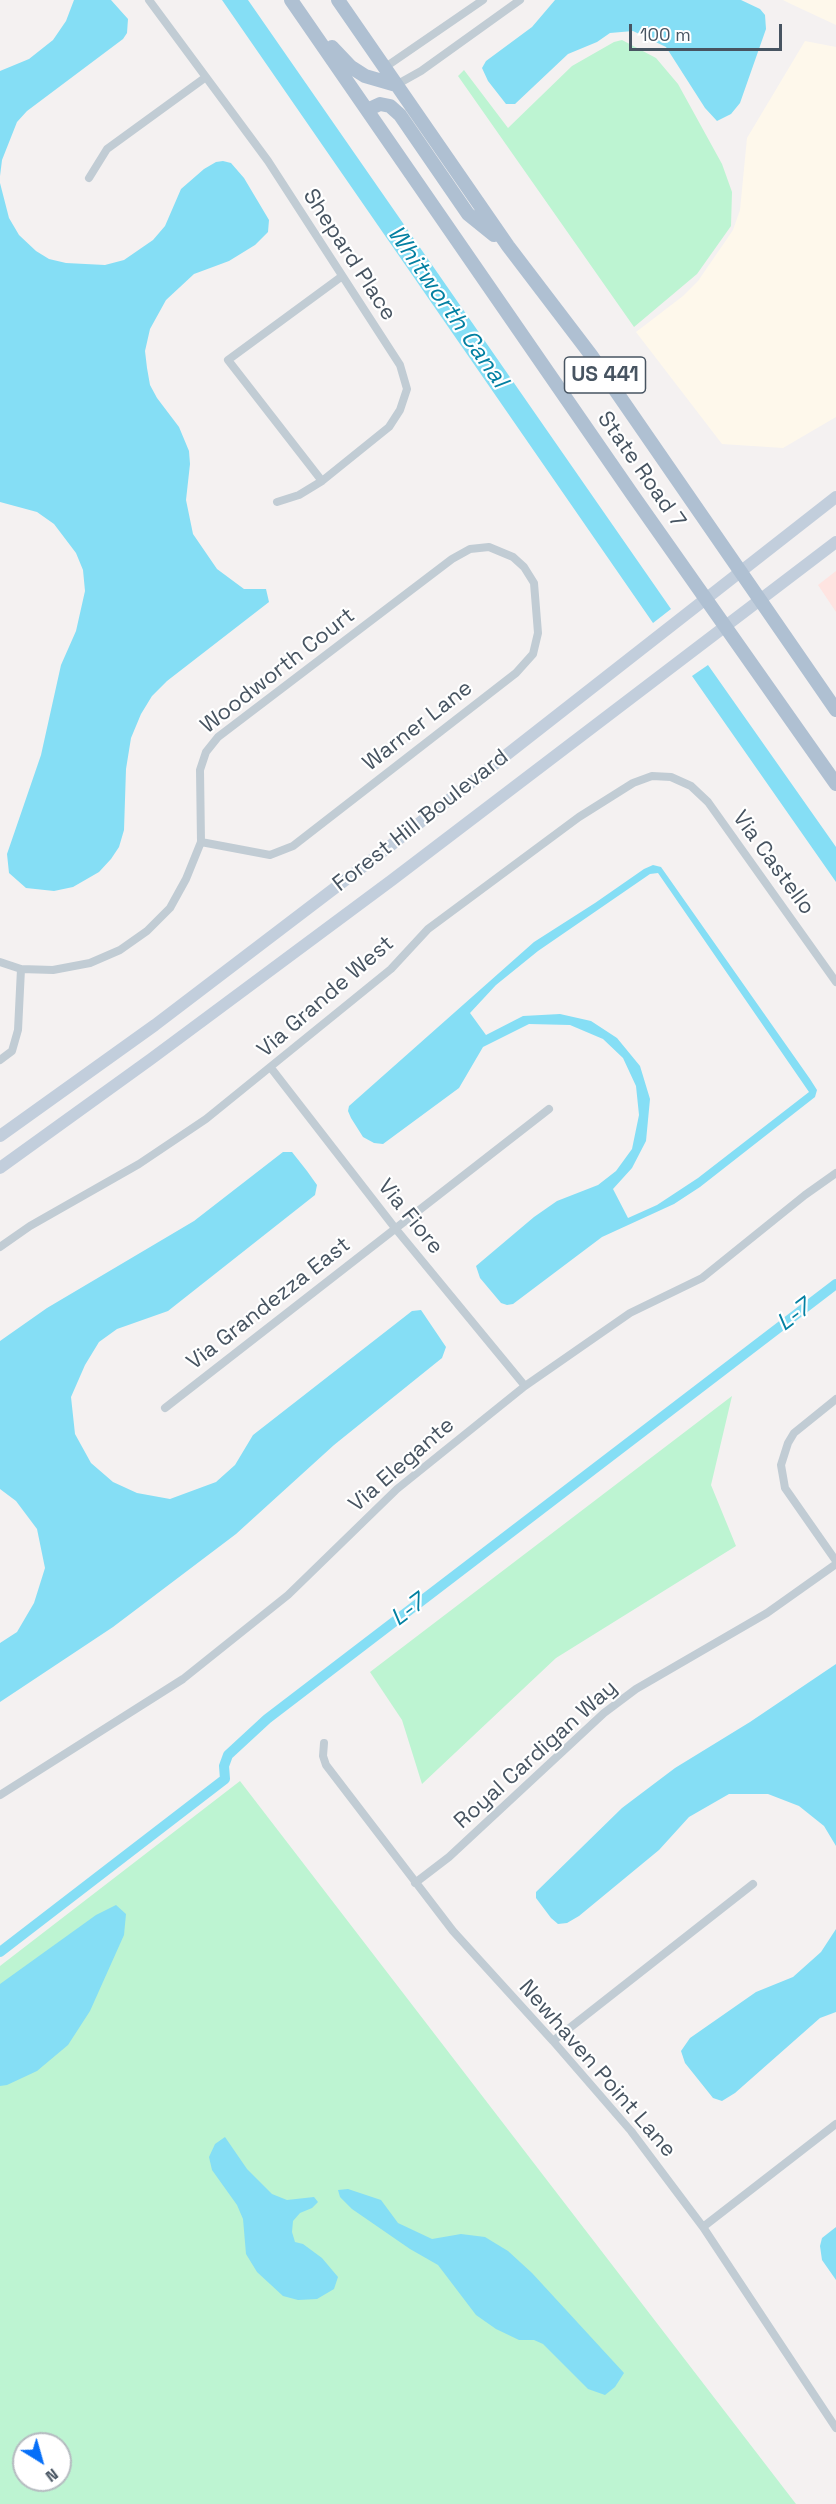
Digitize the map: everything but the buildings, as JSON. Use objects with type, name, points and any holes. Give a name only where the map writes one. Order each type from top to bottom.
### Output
[{"type":"main road","name":"State Road 7","points":[[291,0],[836,784]]},
{"type":"main road","name":"State Road 7","points":[[338,0],[508,246],[591,355],[836,710]]},
{"type":"main road","points":[[303,18],[351,67],[364,76],[396,85]]},
{"type":"main road","points":[[367,110],[380,104],[390,106],[400,115],[468,214],[508,246]]},
{"type":"main road","name":"Forest Hill Boulevard","points":[[0,1136],[155,1025],[836,497]]},
{"type":"main road","name":"Forest Hill Boulevard","points":[[0,1168],[392,880],[836,542]]},
{"type":"street","name":"Shepard Place","points":[[149,0],[268,161],[400,365],[407,388],[400,410],[389,427],[322,481],[299,495],[278,502]]},
{"type":"street","points":[[384,68],[483,0]]},
{"type":"street","points":[[396,85],[421,71],[520,0]]},
{"type":"street","points":[[89,178],[107,149],[206,76]]},
{"type":"street","points":[[322,481],[228,360],[341,277]]},
{"type":"street","name":"Woodworth Court","points":[[0,962],[21,969],[53,970],[90,963],[120,950],[147,931],[170,908],[186,879],[201,842],[200,770],[206,752],[218,737],[452,559],[470,549],[489,547]]},
{"type":"street","name":"Warner Lane","points":[[201,842],[270,855],[293,846],[516,673],[533,654],[538,633],[534,583],[524,567],[513,557],[489,547]]},
{"type":"street","name":"Via Grande West","points":[[0,1247],[30,1226],[139,1164],[206,1119],[391,969],[428,929],[579,817],[633,783],[652,776],[671,777]]},
{"type":"street","name":"Via Castello","points":[[671,777],[691,786],[708,802],[836,982]]},
{"type":"street","points":[[0,1060],[12,1051],[18,1030],[21,969]]},
{"type":"street","name":"Via Fiore","points":[[271,1068],[395,1228],[525,1386]]},
{"type":"street","name":"Via Grandezza East","points":[[165,1408],[549,1109]]},
{"type":"street","name":"Via Elegante","points":[[0,1795],[183,1679],[288,1595],[397,1489],[525,1386],[630,1313],[702,1278],[805,1195],[836,1173]]},
{"type":"street","points":[[836,1399],[794,1433],[781,1465],[785,1488],[836,1562]]},
{"type":"street","name":"Royal Cardigan Way","points":[[415,1883],[449,1857],[604,1713],[636,1689],[767,1613],[836,1562]]},
{"type":"street","name":"Newhaven Point Lane","points":[[324,1743],[323,1756],[326,1765],[415,1883],[453,1931],[631,2131],[703,2227],[836,2428]]},
{"type":"street","points":[[553,2041],[753,1884]]},
{"type":"street","points":[[703,2227],[836,2124]]},
{"type":"shaded area","points":[[783,0],[836,0],[836,25],[791,4]]},
{"type":"shaded area","points":[[805,41],[836,47],[836,417],[783,448],[722,444],[636,332],[683,296],[698,281],[733,230],[740,210],[747,138]]},
{"type":"shaded area","points":[[836,571],[836,612],[818,585]]},
{"type":"green space","points":[[622,40],[656,58],[678,84],[722,164],[732,192],[731,226],[697,274],[634,327],[458,76],[464,70],[508,128],[572,66],[614,42]]},
{"type":"green space","points":[[732,1396],[711,1485],[736,1546],[556,1658],[422,1784],[402,1720],[370,1672]]},
{"type":"green space","points":[[240,1781],[796,2504],[0,2504],[0,1966]]},
{"type":"water","points":[[74,0],[111,0],[128,19],[127,33],[123,39],[27,111],[17,122],[2,160],[0,176],[0,71],[29,59],[53,40],[66,21]]},
{"type":"water","name":"Whitworth Canal","points":[[222,0],[248,0],[671,609],[653,623]]},
{"type":"water","points":[[555,0],[741,0],[760,9],[765,15],[766,29],[740,103],[731,114],[717,121],[705,108],[666,47],[633,31],[610,33],[597,42],[568,54],[515,104],[506,104],[488,81],[482,68],[486,61],[532,27]]},
{"type":"water","points":[[223,161],[231,163],[244,178],[269,220],[268,232],[255,245],[229,261],[194,274],[166,300],[150,329],[145,351],[150,385],[179,427],[189,451],[186,500],[193,534],[217,569],[244,589],[266,589],[269,602],[167,681],[152,696],[131,738],[126,769],[124,830],[119,847],[111,859],[99,872],[73,887],[54,891],[26,888],[9,873],[7,854],[41,755],[61,665],[76,631],[85,591],[83,570],[76,553],[54,524],[37,512],[0,502],[0,183],[9,218],[19,235],[36,251],[49,259],[66,263],[105,265],[124,260],[153,240],[165,226],[181,189],[204,169]]},
{"type":"water","points":[[708,665],[836,847],[836,882],[692,676]]},
{"type":"water","points":[[653,865],[661,867],[810,1079],[817,1090],[815,1097],[700,1187],[674,1204],[602,1237],[513,1304],[507,1305],[501,1303],[480,1278],[476,1266],[534,1217],[557,1201],[598,1185],[616,1171],[632,1149],[639,1115],[636,1086],[623,1058],[603,1039],[570,1025],[529,1024],[483,1047],[459,1088],[383,1144],[374,1143],[363,1137],[351,1118],[348,1111],[349,1106],[534,942]],"holes":[[[658,873],[809,1092],[698,1178],[657,1205],[628,1218],[613,1189],[632,1168],[646,1141],[650,1099],[640,1066],[617,1038],[591,1021],[560,1014],[523,1016],[486,1035],[470,1013],[496,985],[538,951],[650,874]]]},
{"type":"water","points":[[283,1152],[292,1152],[307,1171],[317,1185],[315,1195],[168,1311],[117,1329],[99,1342],[85,1365],[71,1397],[75,1434],[91,1463],[113,1482],[137,1493],[170,1499],[216,1482],[235,1465],[253,1435],[412,1311],[421,1310],[446,1347],[442,1358],[334,1445],[236,1534],[113,1627],[0,1702],[0,1643],[17,1632],[34,1603],[45,1568],[37,1529],[16,1501],[0,1489],[0,1341],[47,1308],[194,1221]]},
{"type":"water","points":[[836,1664],[836,1846],[824,1826],[799,1806],[768,1794],[729,1794],[689,1817],[659,1850],[579,1916],[567,1923],[558,1924],[551,1918],[536,1898],[536,1892],[622,1808],[675,1768],[750,1722]]},
{"type":"water","points":[[116,1905],[126,1914],[124,1935],[90,2011],[68,2045],[37,2071],[0,2086],[0,1984],[96,1915]]},
{"type":"water","points":[[836,1929],[836,2012],[820,2018],[735,2093],[722,2101],[713,2098],[685,2063],[681,2051],[690,2038],[756,1992],[793,1977],[821,1952]]},
{"type":"water","points":[[225,2137],[247,2169],[272,2194],[287,2200],[314,2197],[318,2202],[312,2208],[300,2213],[293,2221],[292,2232],[295,2242],[303,2244],[322,2258],[338,2277],[334,2289],[317,2299],[298,2300],[283,2296],[257,2272],[246,2254],[243,2219],[237,2205],[212,2170],[209,2157],[215,2144]]},
{"type":"water","points":[[348,2189],[381,2200],[398,2223],[432,2239],[461,2234],[485,2237],[508,2251],[532,2273],[624,2373],[615,2387],[605,2395],[588,2389],[543,2344],[534,2340],[519,2340],[496,2329],[476,2315],[438,2265],[410,2249],[352,2209],[340,2197],[338,2190]]},
{"type":"water","points":[[836,2227],[836,2280],[822,2260],[820,2246],[822,2238]]},
{"type":"waterway","name":"L-7","points":[[0,1952],[225,1779],[224,1766],[228,1755],[267,1719],[836,1284]]}]
